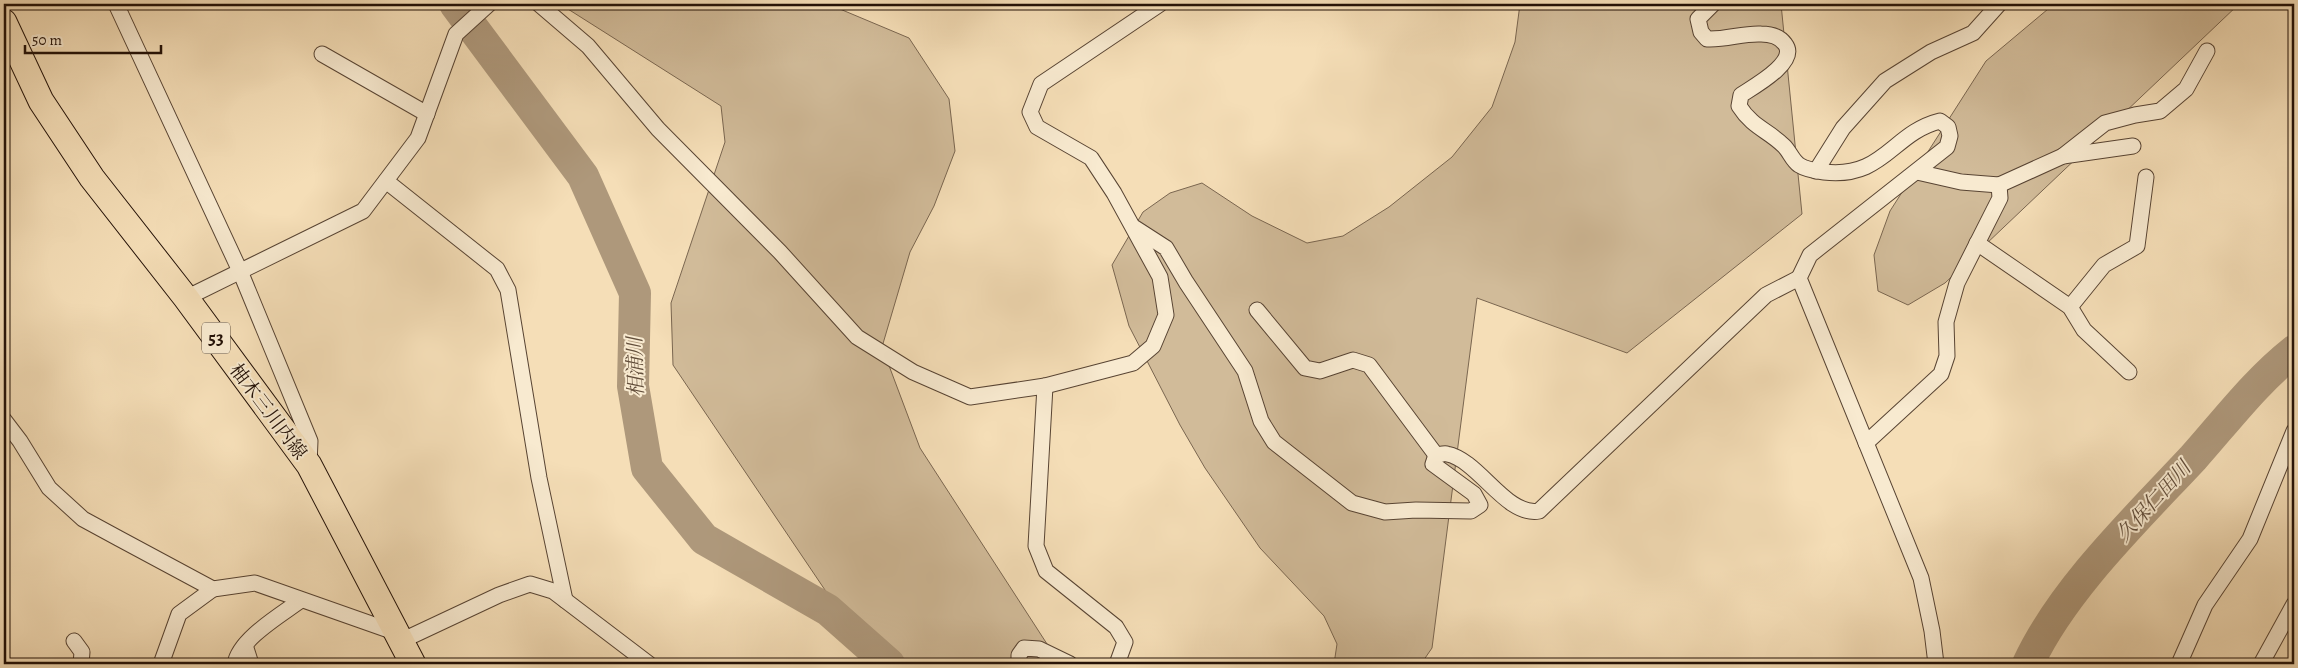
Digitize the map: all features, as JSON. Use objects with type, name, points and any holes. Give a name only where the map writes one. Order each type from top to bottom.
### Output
[{"type":"main road","name":"柚木三川内線","points":[[4,22],[41,101],[92,178],[186,298],[309,465],[413,664]]},
{"type":"street","points":[[116,4],[240,271],[310,441],[309,465]]},
{"type":"street","points":[[186,298],[363,211],[418,138],[456,34],[489,4]]},
{"type":"street","points":[[539,4],[569,29],[612,73],[658,129],[780,252],[856,337],[913,372],[970,397],[1045,386],[1133,363],[1153,346],[1166,315],[1160,277],[1133,227],[1091,158],[1037,127],[1030,112],[1041,84],[1160,4]]},
{"type":"street","points":[[555,4],[569,29]]},
{"type":"street","points":[[1436,455],[1447,454],[1463,462],[1514,504],[1531,512],[1540,511],[1766,295],[1799,278],[1810,255],[1947,147],[1950,136],[1948,127],[1944,122],[1940,121],[1924,125],[1868,168],[1840,174],[1816,171],[1799,165],[1785,146],[1747,119],[1739,106],[1741,95],[1781,67],[1788,56],[1788,48],[1781,39],[1761,34],[1723,40],[1707,39],[1701,32],[1698,19],[1713,4]]},
{"type":"street","points":[[1816,171],[1844,128],[1885,81],[1931,52],[1973,33],[1999,4]]},
{"type":"street","points":[[1917,172],[1961,182],[1999,184],[2063,156],[2105,123],[2160,111],[2186,89],[2207,51]]},
{"type":"street","points":[[322,54],[427,114]]},
{"type":"street","points":[[2063,156],[2133,146]]},
{"type":"street","points":[[2070,307],[2104,265],[2137,246],[2146,177]]},
{"type":"street","points":[[386,180],[496,269],[508,290],[539,478],[565,600]]},
{"type":"street","points":[[1866,443],[1942,374],[1948,356],[1946,322],[1957,283],[2000,198],[1999,184]]},
{"type":"street","points":[[1133,227],[1166,248],[1186,282],[1245,371],[1261,421],[1274,442],[1352,502],[1385,512],[1416,510],[1471,511],[1480,505],[1474,494],[1433,464],[1436,455]]},
{"type":"street","points":[[1977,243],[2070,307],[2084,330],[2129,372]]},
{"type":"street","points":[[1799,278],[1921,578],[1932,631],[1936,664]]},
{"type":"street","points":[[1257,310],[1305,368],[1320,370],[1353,360],[1369,365],[1436,455]]},
{"type":"street","points":[[1045,386],[1036,546],[1046,571],[1116,627],[1125,642],[1117,664]]},
{"type":"street","points":[[4,420],[20,441],[49,488],[83,519],[213,589]]},
{"type":"street","points":[[2179,664],[2205,605],[2250,538],[2294,431]]},
{"type":"street","points":[[161,664],[179,614],[213,589],[255,583],[399,637],[530,584],[553,591],[649,664]]},
{"type":"street","points":[[235,664],[236,657],[245,645],[301,600]]},
{"type":"street","points":[[2261,664],[2294,604]]},
{"type":"street","points":[[74,641],[82,652],[81,664]]},
{"type":"street","points":[[245,645],[251,664]]},
{"type":"street","points":[[1019,664],[1019,655],[1024,648],[1039,649],[1070,664]]},
{"type":"shaded area","points":[[560,4],[828,4],[909,38],[949,99],[955,151],[934,206],[910,252],[882,347],[920,448],[1060,664],[875,664],[673,365],[671,303],[725,142],[721,106]]},
{"type":"shaded area","points":[[1520,4],[1781,4],[1802,214],[1627,353],[1477,298],[1432,648],[1421,664],[1334,664],[1337,644],[1324,616],[1260,548],[1205,468],[1180,425],[1129,326],[1112,265],[1143,212],[1170,193],[1202,183],[1252,216],[1307,243],[1343,236],[1389,207],[1452,157],[1492,107],[1515,42]]},
{"type":"shaded area","points":[[2054,4],[2239,4],[1945,283],[1908,305],[1878,291],[1874,255],[1890,211],[1986,61]]},
{"type":"waterway","name":"相浦川","points":[[455,4],[583,176],[635,293],[633,386],[647,468],[704,539],[828,610],[889,664]]},
{"type":"waterway","name":"久保仁田川","points":[[2028,664],[2060,609],[2102,556],[2193,458],[2254,388],[2294,351]]}]
